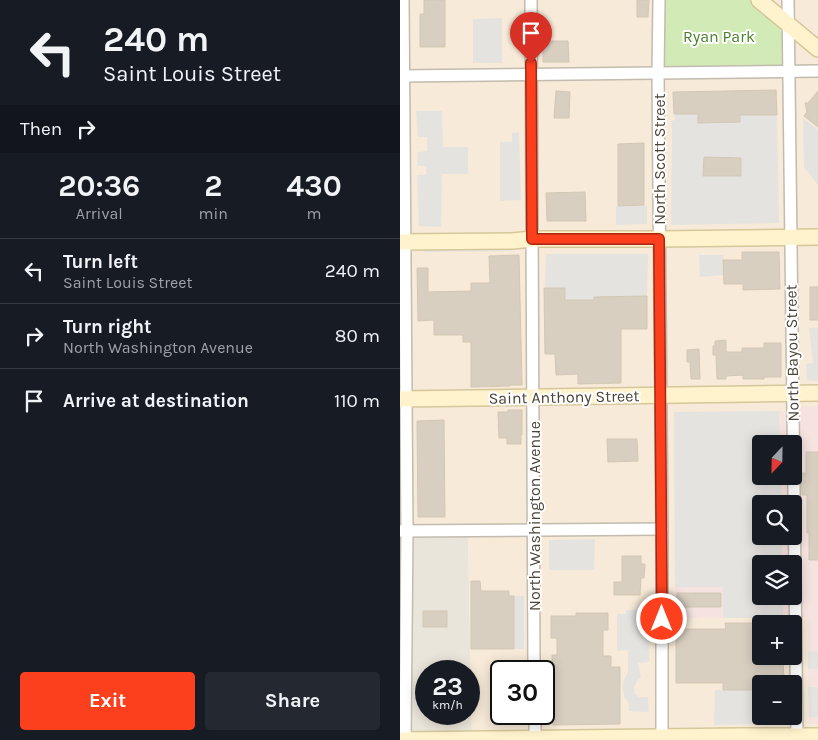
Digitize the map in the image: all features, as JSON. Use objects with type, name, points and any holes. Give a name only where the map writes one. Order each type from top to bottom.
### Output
[{"type":"street","points":[[403,0],[402,242],[406,740]]},
{"type":"street","name":"North Washington Avenue","points":[[530,0],[534,660]]},
{"type":"street","name":"North Scott Street","points":[[659,0],[662,739]]},
{"type":"street","points":[[759,0],[818,49]]},
{"type":"street","name":"North Bayou Street","points":[[788,0],[797,738]]},
{"type":"street","points":[[402,76],[818,71]]},
{"type":"street","points":[[402,242],[818,237]]},
{"type":"street","name":"Saint Anthony Street","points":[[403,400],[818,393]]},
{"type":"street","points":[[404,530],[662,529]]},
{"type":"street","points":[[535,725],[535,739]]},
{"type":"street","points":[[400,740],[662,739],[740,736],[797,738],[818,736]]},
{"type":"shaded area","points":[[400,0],[818,0],[818,740],[472,740],[472,725],[480,725],[480,660],[470,660],[468,534],[400,534]]},
{"type":"shaded area","points":[[502,18],[502,63],[473,63],[473,19]]},
{"type":"shaded area","points":[[416,111],[442,111],[443,147],[468,147],[468,174],[442,174],[441,227],[419,226],[417,175],[426,175],[426,166],[417,166],[418,152],[427,151],[427,137],[418,137]]},
{"type":"shaded area","points":[[674,114],[698,114],[698,123],[740,122],[740,115],[777,115],[779,223],[671,225],[671,121],[675,120]]},
{"type":"shaded area","points":[[803,118],[818,130],[818,185],[804,167]]},
{"type":"shaded area","points":[[519,132],[521,200],[500,201],[500,142],[512,142],[512,133]]},
{"type":"shaded area","points":[[616,206],[647,206],[647,224],[616,225]]},
{"type":"shaded area","points":[[424,247],[513,247],[512,251],[424,252]]},
{"type":"shaded area","points":[[546,254],[648,254],[647,296],[595,297],[594,300],[565,300],[565,288],[545,288]]},
{"type":"shaded area","points":[[699,255],[723,255],[724,275],[700,277]]},
{"type":"shaded area","points":[[809,328],[818,328],[818,381],[807,380],[806,364],[813,363]]},
{"type":"shaded area","points":[[793,406],[818,406],[818,724],[809,724],[807,617],[802,617],[802,615],[752,615],[752,617],[675,618],[674,412],[793,411]]},
{"type":"shaded area","points":[[779,411],[780,435],[752,435],[752,485],[781,485],[782,495],[752,495],[752,545],[782,545],[782,555],[752,555],[752,605],[783,605],[783,615],[752,615],[752,618],[723,618],[723,587],[675,587],[674,412]]},
{"type":"shaded area","points":[[400,534],[468,534],[470,660],[415,660],[415,725],[472,725],[472,740],[400,740]]},
{"type":"shaded area","points":[[595,539],[594,570],[549,570],[549,540]]},
{"type":"shaded area","points":[[514,596],[524,596],[524,649],[514,649]]},
{"type":"shaded area","points":[[626,610],[649,610],[649,662],[638,663],[641,677],[634,687],[635,694],[639,697],[648,697],[649,712],[629,711],[629,703],[624,697],[623,682],[628,672],[628,650],[617,651],[617,614],[626,614]]},
{"type":"shaded area","points":[[818,651],[818,668],[808,669],[808,652]]},
{"type":"shaded area","points":[[808,687],[818,687],[818,717],[809,717]]},
{"type":"shaded area","points":[[715,690],[752,690],[752,724],[714,725]]},
{"type":"green space","name":"Ryan Park","points":[[659,0],[759,0],[788,24],[788,71],[658,73]]},
{"type":"building","points":[[424,0],[445,0],[445,47],[420,47],[420,14],[424,14]]},
{"type":"building","points":[[637,0],[649,0],[648,17],[637,17]]},
{"type":"building","points":[[543,41],[568,41],[569,62],[543,62]]},
{"type":"building","points":[[776,90],[777,115],[740,115],[740,122],[698,123],[698,114],[674,114],[673,92]]},
{"type":"building","points":[[556,91],[570,92],[569,118],[554,118]]},
{"type":"building","points":[[818,91],[818,127],[804,116],[807,112],[805,103],[808,103]]},
{"type":"building","points":[[644,143],[644,205],[618,206],[618,144]]},
{"type":"building","points":[[704,157],[741,158],[741,176],[703,176]]},
{"type":"building","points":[[585,192],[586,221],[547,221],[546,193]]},
{"type":"building","points":[[742,252],[779,252],[780,289],[743,290],[743,284],[724,284],[723,260],[742,260]]},
{"type":"building","points":[[519,255],[522,385],[471,387],[471,342],[463,342],[463,335],[434,335],[434,320],[418,321],[417,268],[428,268],[428,292],[471,291],[471,283],[490,283],[489,256]]},
{"type":"building","points":[[810,287],[818,287],[818,320],[810,320]]},
{"type":"building","points":[[544,288],[565,288],[565,300],[594,300],[594,297],[647,296],[647,329],[621,329],[621,383],[578,384],[578,374],[556,375],[555,354],[545,354]]},
{"type":"building","points":[[726,340],[726,352],[742,352],[742,348],[764,348],[764,343],[781,343],[781,377],[743,379],[743,375],[726,376],[726,379],[717,379],[716,355],[713,355],[713,346],[715,346],[715,341]]},
{"type":"building","points":[[699,349],[700,379],[691,379],[690,362],[687,362],[687,350]]},
{"type":"building","points":[[508,410],[522,410],[521,444],[507,444],[507,438],[499,438],[498,412],[508,412]]},
{"type":"building","points":[[444,420],[445,517],[418,517],[417,421]]},
{"type":"building","points":[[607,439],[637,439],[638,461],[608,462]]},
{"type":"building","points":[[806,452],[818,452],[818,560],[809,560],[807,495],[802,495],[802,485],[802,473],[806,473]]},
{"type":"building","points":[[622,556],[641,556],[641,564],[645,564],[644,578],[641,578],[640,595],[614,595],[614,582],[622,582]]},
{"type":"building","points":[[471,581],[480,581],[481,591],[509,591],[509,596],[514,596],[514,649],[471,649]]},
{"type":"building","points":[[677,593],[721,593],[721,607],[677,607]]},
{"type":"building","points":[[423,611],[447,611],[447,627],[423,627]]},
{"type":"building","points":[[576,613],[608,613],[608,630],[603,630],[603,656],[611,656],[611,667],[620,667],[620,724],[555,725],[555,660],[552,660],[552,655],[557,655],[557,638],[551,638],[551,616],[576,616]]},
{"type":"building","points":[[725,623],[752,623],[752,665],[783,665],[784,675],[752,675],[752,690],[723,690],[723,683],[676,683],[676,629],[726,629]]},
{"type":"route","points":[[531,63],[532,239],[659,239],[662,619]]}]
